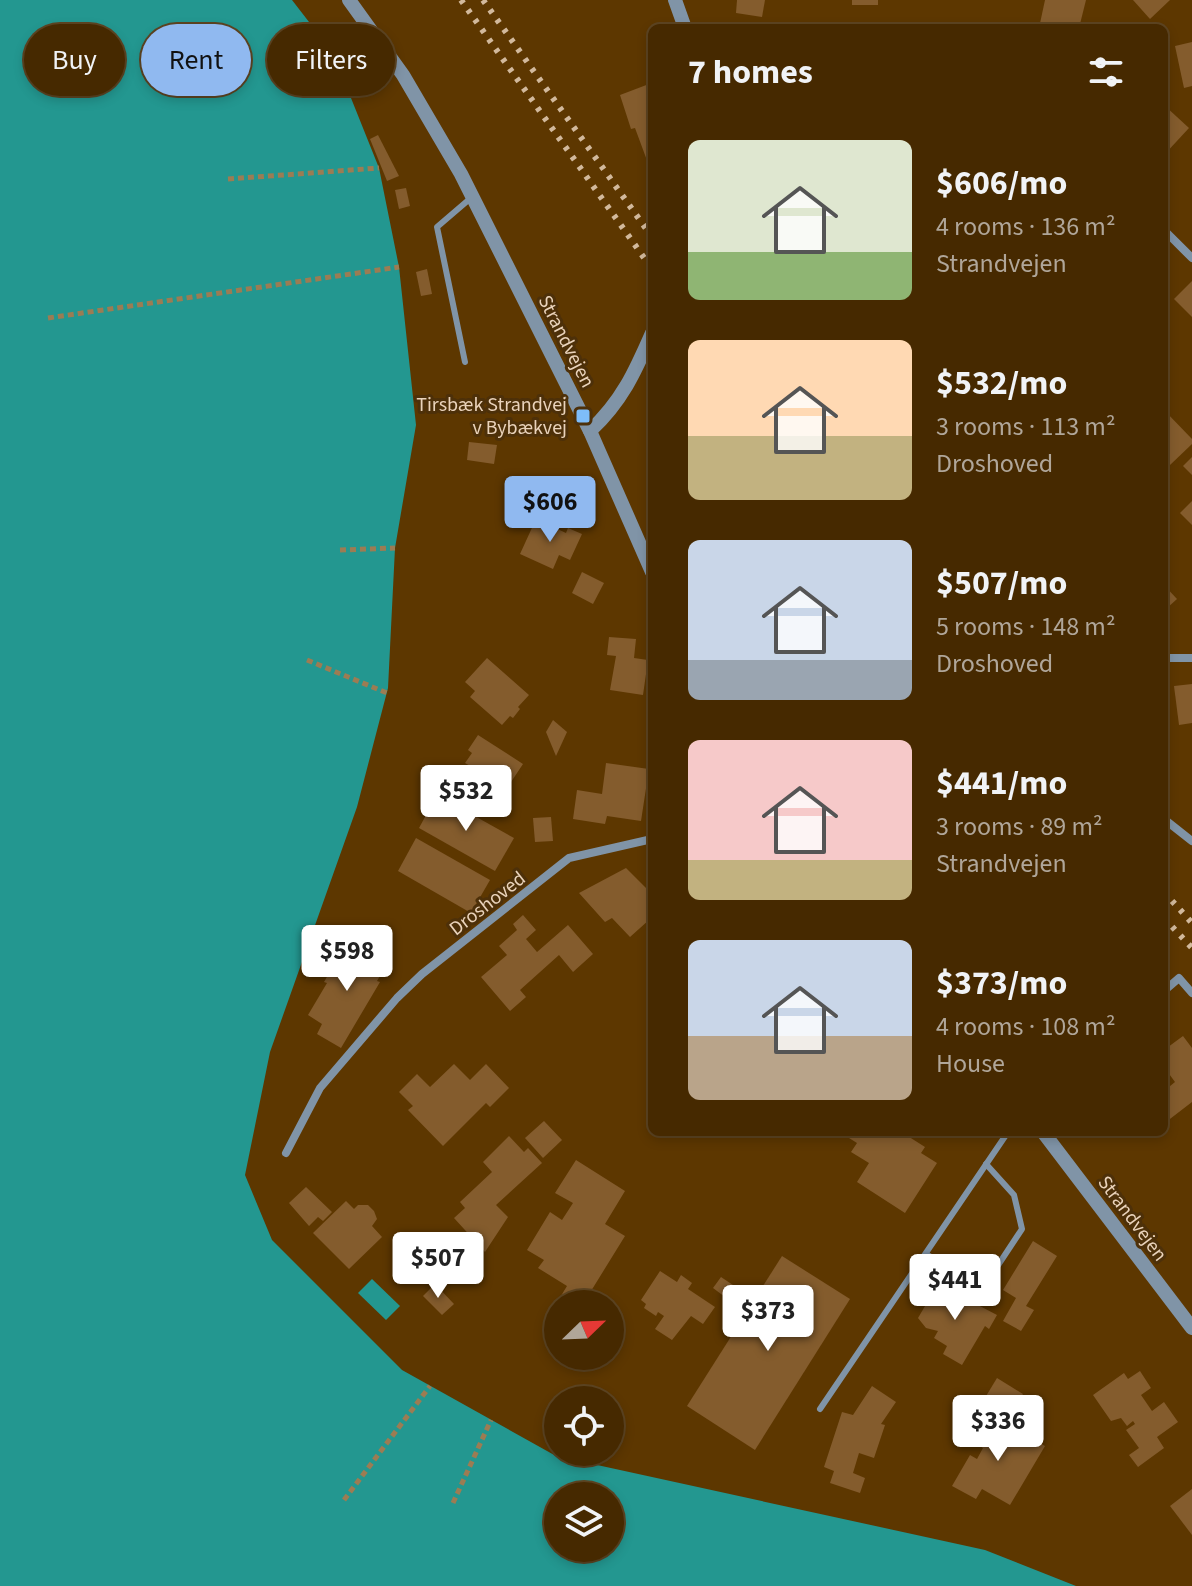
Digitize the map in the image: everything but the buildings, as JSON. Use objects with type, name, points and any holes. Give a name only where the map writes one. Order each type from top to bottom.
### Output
[{"type":"street","name":"Strandvejen","points":[[349,0],[403,75],[461,174],[590,431],[648,563]]},
{"type":"street","points":[[675,0],[684,24]]},
{"type":"street","points":[[1168,234],[1192,258]]},
{"type":"street","points":[[590,431],[612,410],[634,376],[648,343]]},
{"type":"street","points":[[1168,658],[1192,658]]},
{"type":"street","points":[[1168,822],[1192,841]]},
{"type":"street","name":"Droshoved","points":[[286,1153],[320,1088],[397,998],[422,974],[569,858],[648,840]]},
{"type":"street","points":[[1168,988],[1179,978],[1192,993]]},
{"type":"street","name":"Strandvejen","points":[[1046,1136],[1192,1328]]},
{"type":"lane","points":[[465,362],[437,227],[472,197]]},
{"type":"lane","points":[[820,1409],[1005,1136]]},
{"type":"lane","points":[[926,1254],[983,1288],[1022,1229],[1014,1195],[986,1164]]},
{"type":"path","points":[[228,179],[379,168]]},
{"type":"path","points":[[48,318],[399,267]]},
{"type":"path","points":[[340,550],[395,548]]},
{"type":"path","points":[[307,660],[387,693]]},
{"type":"path","points":[[344,1500],[430,1386]]},
{"type":"path","points":[[453,1503],[491,1420]]},
{"type":"water","points":[[0,0],[292,0],[311,24],[267,24],[267,96],[350,96],[379,168],[399,267],[416,425],[395,548],[388,688],[357,807],[270,1052],[245,1175],[272,1240],[402,1370],[544,1449],[544,1466],[602,1466],[985,1550],[1076,1586],[0,1586]]},
{"type":"water","points":[[372,1279],[400,1306],[386,1320],[358,1293]]},
{"type":"railway","points":[[461,0],[648,263]]},
{"type":"railway","points":[[483,0],[648,231]]},
{"type":"railway","points":[[1168,896],[1192,923]]},
{"type":"railway","points":[[1168,922],[1192,948]]},
{"type":"place","name":"Tirsbæk Strandvej v Bybækvej","points":[[583,416]]}]
